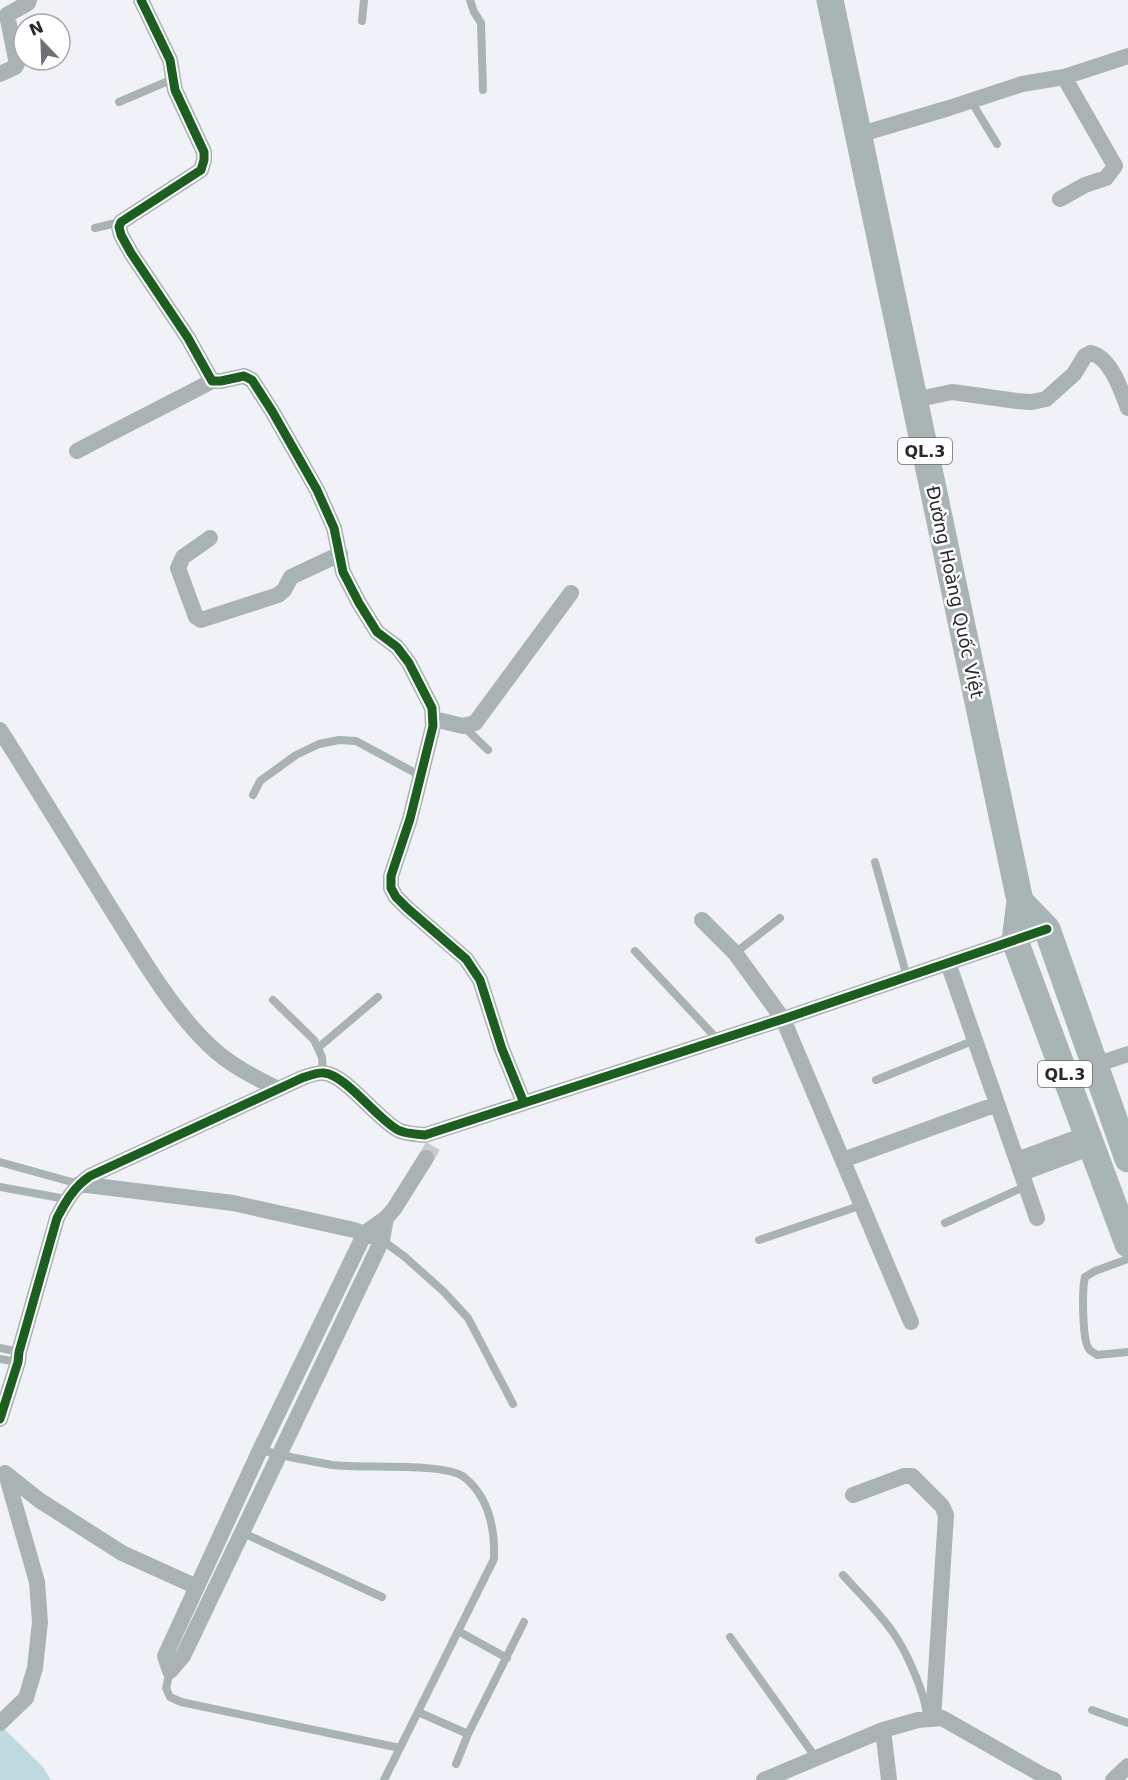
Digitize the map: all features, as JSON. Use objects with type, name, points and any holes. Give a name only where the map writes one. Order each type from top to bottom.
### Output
[{"type":"highway","name":"Đường Hoàng Quốc Việt","points":[[830,0],[1020,901],[1015,941],[1128,1244]]},
{"type":"highway","name":"QL.3","points":[[1020,901],[1047,929],[1128,1159]]},
{"type":"street","points":[[0,74],[15,67],[16,64],[7,15],[28,3],[29,0]]},
{"type":"street","points":[[141,0],[170,60],[175,90],[204,152],[204,160],[201,170],[121,222],[119,227],[131,253],[188,338],[212,381]]},
{"type":"street","points":[[858,135],[1022,84],[1064,76],[1128,57]]},
{"type":"street","points":[[1060,199],[1085,185],[1106,178],[1115,166],[1064,76]]},
{"type":"street","points":[[914,400],[952,392],[1017,401],[1032,402],[1046,399],[1074,374],[1085,356],[1091,352],[1100,355],[1106,363],[1122,391],[1128,408]]},
{"type":"street","points":[[77,451],[212,381],[244,376],[252,380],[317,490],[334,528],[343,572],[359,603],[377,632],[397,647],[409,663],[432,708],[434,718],[410,819],[391,876],[392,888],[396,897],[407,908],[466,958],[480,980],[502,1049],[524,1103]]},
{"type":"street","points":[[210,538],[183,557],[178,568],[196,617],[201,620],[278,595],[284,590],[291,577],[340,554]]},
{"type":"street","points":[[434,718],[463,726],[475,723],[571,593]]},
{"type":"street","points":[[0,730],[150,971],[178,1009],[208,1045],[231,1063],[278,1089]]},
{"type":"street","points":[[702,920],[735,953],[783,1019],[911,1322]]},
{"type":"street","points":[[0,1419],[57,1218],[66,1199],[79,1184],[90,1176],[302,1078],[323,1072],[340,1078],[397,1130],[425,1135],[783,1019],[1047,929]]},
{"type":"street","points":[[948,963],[1037,1218]]},
{"type":"street","points":[[1095,1065],[1128,1054]]},
{"type":"street","points":[[843,1160],[997,1104]]},
{"type":"street","points":[[170,1671],[183,1656],[280,1455],[382,1240],[390,1213],[430,1152],[441,1130]]},
{"type":"street","points":[[1022,1173],[1090,1140]]},
{"type":"street","points":[[79,1184],[232,1203],[365,1233],[382,1240]]},
{"type":"street","points":[[170,1671],[165,1656],[260,1450],[365,1233],[390,1213]]},
{"type":"street","points":[[3,1471],[39,1500],[122,1553],[197,1587]]},
{"type":"street","points":[[0,1723],[26,1698],[35,1668],[40,1622],[37,1582],[3,1471]]},
{"type":"street","points":[[853,1495],[904,1476],[912,1476],[942,1506],[946,1515],[930,1719]]},
{"type":"street","points":[[764,1780],[883,1730],[942,1718],[1054,1780]]},
{"type":"street","points":[[883,1730],[889,1780]]},
{"type":"street","points":[[1113,1780],[1128,1766]]},
{"type":"lane","points":[[362,21],[364,0]]},
{"type":"lane","points":[[470,0],[481,23],[483,90]]},
{"type":"lane","points":[[119,102],[173,79]]},
{"type":"lane","points":[[971,101],[997,144]]},
{"type":"lane","points":[[95,228],[121,222]]},
{"type":"lane","points":[[463,726],[488,750]]},
{"type":"lane","points":[[253,795],[260,781],[296,755],[319,744],[339,740],[356,741],[421,776]]},
{"type":"lane","points":[[875,862],[908,977]]},
{"type":"lane","points":[[735,953],[780,918]]},
{"type":"lane","points":[[635,951],[718,1040]]},
{"type":"lane","points":[[319,1047],[378,997]]},
{"type":"lane","points":[[273,1000],[319,1047],[323,1072]]},
{"type":"lane","points":[[876,1080],[975,1040]]},
{"type":"lane","points":[[0,1162],[79,1184]]},
{"type":"lane","points":[[945,1223],[1022,1173]]},
{"type":"lane","points":[[0,1187],[66,1199]]},
{"type":"lane","points":[[759,1240],[862,1205]]},
{"type":"lane","points":[[382,1240],[436,1284],[468,1318],[513,1404]]},
{"type":"lane","points":[[1128,1259],[1085,1277],[1083,1286],[1086,1339],[1089,1348],[1097,1355],[1128,1352]]},
{"type":"lane","points":[[0,1348],[18,1357]]},
{"type":"lane","points":[[0,1359],[18,1357]]},
{"type":"lane","points":[[260,1450],[333,1465],[433,1468],[462,1475],[489,1511],[495,1537],[494,1560],[384,1780]]},
{"type":"lane","points":[[225,1525],[382,1597]]},
{"type":"lane","points":[[843,1575],[892,1631],[916,1678],[930,1719]]},
{"type":"lane","points":[[456,1764],[468,1734],[524,1622]]},
{"type":"lane","points":[[458,1631],[507,1658]]},
{"type":"lane","points":[[730,1636],[816,1758]]},
{"type":"lane","points":[[170,1671],[166,1688],[170,1697],[182,1702],[400,1748]]},
{"type":"lane","points":[[1092,1710],[1128,1723]]},
{"type":"lane","points":[[418,1712],[468,1734]]},
{"type":"water","points":[[0,1725],[43,1767],[51,1780],[0,1780]]},
{"type":"tunnel","points":[[426,1158],[433,1146]]},
{"type":"cycle path","points":[[141,0],[170,60],[175,90],[204,152],[204,160],[201,170],[121,222],[119,227],[121,235],[188,338],[212,381],[244,376],[252,380],[317,490],[334,528],[343,572],[359,603],[377,632],[397,647],[409,663],[432,708],[433,726],[410,819],[391,876],[391,888],[407,908],[466,959],[480,980],[502,1049],[524,1103]]},
{"type":"cycle path","points":[[0,1419],[57,1218],[71,1195],[90,1176],[302,1078],[319,1073],[342,1081],[398,1130],[425,1135],[783,1019],[1047,929]]}]
